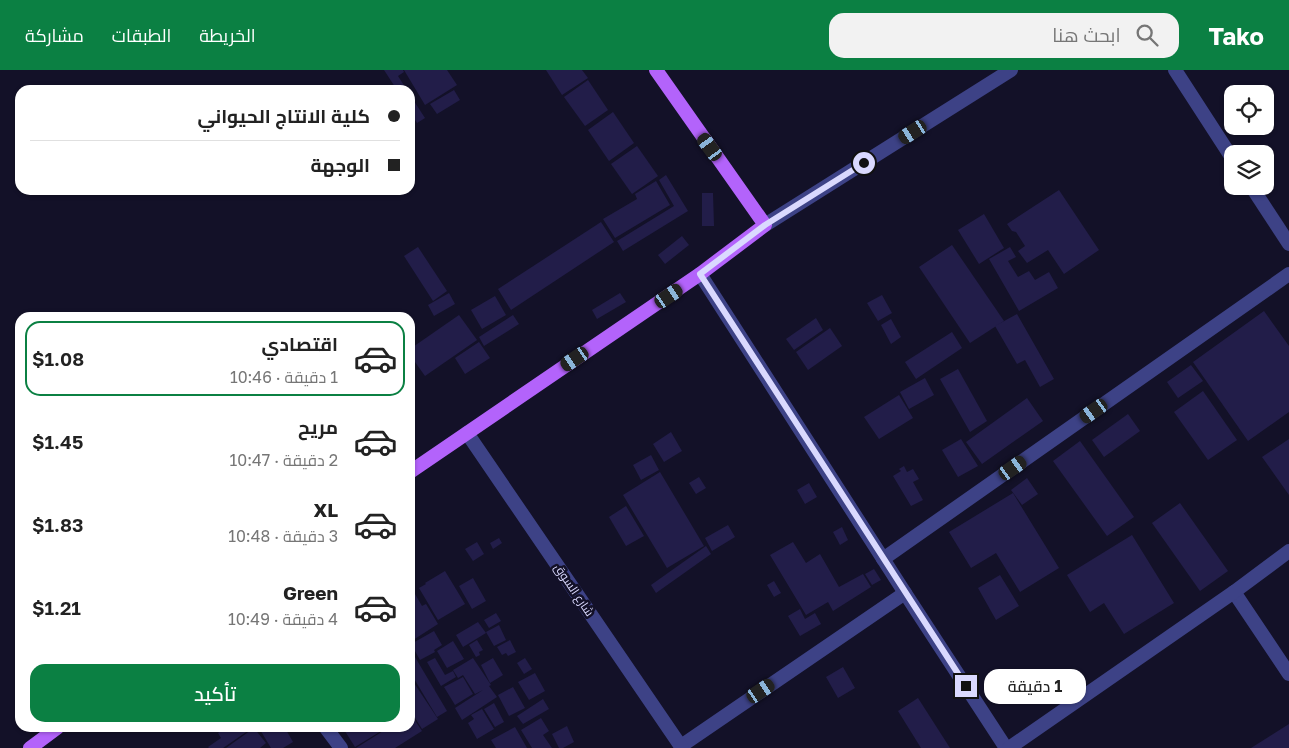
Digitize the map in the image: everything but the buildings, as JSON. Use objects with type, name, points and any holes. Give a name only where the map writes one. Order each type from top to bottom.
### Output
[{"type":"main road","points":[[415,469],[700,274],[765,225],[656,70]]},
{"type":"main road","points":[[30,748],[52,732]]},
{"type":"street","points":[[765,225],[1011,70]]},
{"type":"street","points":[[1175,70],[1224,146]]},
{"type":"street","points":[[1257,195],[1289,244]]},
{"type":"street","points":[[700,274],[1007,748],[1234,592],[1289,551]]},
{"type":"street","points":[[883,559],[1289,274]]},
{"type":"street","name":"شارع السوق","points":[[467,433],[682,747]]},
{"type":"street","points":[[1234,592],[1289,674]]},
{"type":"street","points":[[682,747],[905,593]]},
{"type":"street","points":[[329,732],[341,748]]},
{"type":"route","points":[[864,163],[765,225],[700,274],[966,686]]}]
